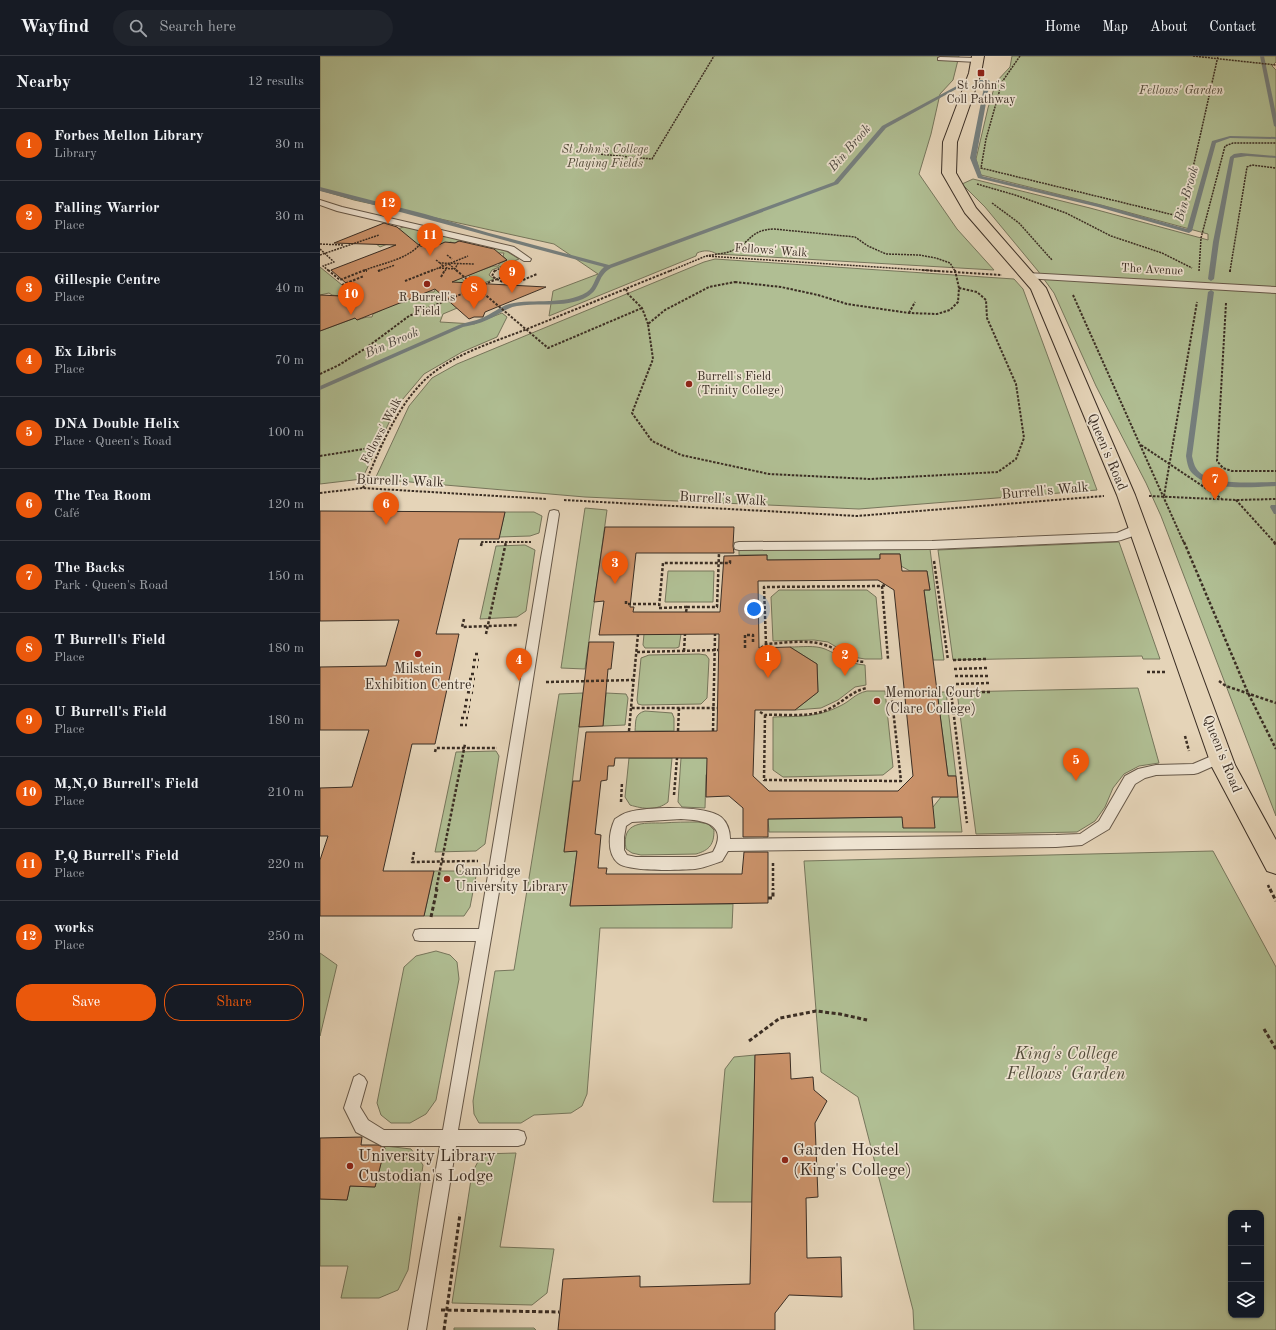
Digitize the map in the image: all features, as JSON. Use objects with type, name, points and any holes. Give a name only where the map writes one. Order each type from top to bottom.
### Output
[{"type":"main road","name":"Queen's Road","points":[[978,58],[975,73],[950,142],[949,173],[970,210],[1038,288],[1126,495],[1221,757],[1235,790],[1276,862]]},
{"type":"lane","points":[[940,59],[978,58]]},
{"type":"lane","points":[[320,202],[340,209],[489,243],[511,249],[526,258]]},
{"type":"lane","name":"The Avenue","points":[[1027,276],[1276,290]]},
{"type":"lane","points":[[417,1330],[448,1138],[464,1053],[527,682],[534,625],[554,514]]},
{"type":"lane","points":[[739,546],[932,545],[1123,536],[1138,528]]},
{"type":"lane","points":[[724,845],[1056,841],[1082,839],[1104,825],[1130,780],[1142,773],[1156,770],[1194,769],[1221,757]]},
{"type":"lane","points":[[700,815],[715,820],[721,826],[724,845],[717,857],[696,863],[636,863],[623,859],[617,852],[617,838],[620,823],[630,817],[700,815]]},
{"type":"lane","points":[[424,935],[484,935]]},
{"type":"lane","points":[[359,1082],[352,1108],[362,1126],[382,1138],[518,1138]]},
{"type":"path","points":[[598,154],[652,159],[714,56]]},
{"type":"path","points":[[1020,56],[1002,82],[986,139],[981,168],[1182,217],[1218,57]]},
{"type":"path","points":[[1193,56],[1218,57],[1276,64]]},
{"type":"path","points":[[977,188],[972,183],[1015,195],[1066,214],[1111,236],[1162,253],[1199,272],[1201,238],[1225,146],[1233,143],[1276,143]]},
{"type":"path","points":[[1276,168],[1252,165],[1247,168],[1228,287],[1217,461],[1223,468],[1232,471],[1276,471]]},
{"type":"path","points":[[991,202],[1018,223],[1066,278],[1164,496],[1248,694],[1276,749]]},
{"type":"path","points":[[648,324],[665,310],[709,287],[735,282],[781,287],[818,295],[848,304],[909,313],[937,314],[950,310],[958,302],[959,288],[956,272],[950,263],[936,258],[919,255],[886,254],[868,246],[855,237],[764,229],[754,232],[744,244],[733,251],[706,256]]},
{"type":"path","points":[[320,244],[351,246],[381,234]]},
{"type":"path","points":[[320,249],[334,262],[323,266],[340,280],[409,253],[420,246],[422,241]]},
{"type":"path","points":[[405,281],[476,253],[489,243]]},
{"type":"path","points":[[320,255],[346,245]]},
{"type":"path","points":[[447,255],[455,261]]},
{"type":"path","name":"Fellows' Walk","points":[[363,488],[403,405],[428,376],[452,361],[706,256],[1027,276]]},
{"type":"path","points":[[526,258],[495,270],[492,276],[502,283],[512,284],[537,274]]},
{"type":"path","points":[[441,277],[452,259]]},
{"type":"path","points":[[455,269],[460,259]]},
{"type":"path","points":[[436,260],[443,266]]},
{"type":"path","points":[[440,264],[474,264]]},
{"type":"path","points":[[449,264],[548,348],[642,308]]},
{"type":"path","points":[[378,271],[395,265]]},
{"type":"path","points":[[437,268],[455,269]]},
{"type":"path","points":[[342,285],[364,276]]},
{"type":"path","points":[[320,374],[339,365],[366,348],[408,316],[502,277]]},
{"type":"path","points":[[1164,496],[1199,285]]},
{"type":"path","points":[[626,289],[628,294],[642,308],[648,324],[653,358],[632,413],[652,441],[681,455],[769,474],[870,479],[998,472],[1016,459],[1024,438],[1016,384],[987,318],[986,300],[977,292],[959,288]]},
{"type":"path","points":[[909,313],[915,302]]},
{"type":"path","points":[[1141,445],[1222,499]]},
{"type":"path","points":[[320,456],[383,446]]},
{"type":"path","name":"Burrell's Walk","points":[[320,493],[363,488],[549,499]]},
{"type":"path","name":"Burrell's Walk","points":[[557,499],[857,516],[1126,495],[1236,500],[1276,499]]},
{"type":"path","points":[[1236,500],[1276,545]]},
{"type":"path","points":[[481,546],[482,542],[549,541]]},
{"type":"path","points":[[486,634],[506,542]]},
{"type":"path","points":[[932,545],[948,660]]},
{"type":"path","points":[[719,553],[718,563],[717,607],[659,608],[663,563],[718,563],[730,563],[730,558]]},
{"type":"path","points":[[766,644],[764,587],[882,586],[886,584]]},
{"type":"path","points":[[882,586],[888,659]]},
{"type":"path","points":[[626,601],[626,604],[659,604]]},
{"type":"path","points":[[686,607],[686,612]]},
{"type":"path","points":[[464,619],[462,627],[534,625]]},
{"type":"path","points":[[629,731],[638,634]]},
{"type":"path","points":[[684,651],[685,634]]},
{"type":"path","points":[[713,731],[717,650],[715,634]]},
{"type":"path","points":[[745,648],[745,636],[753,635],[753,644]]},
{"type":"path","points":[[761,648],[766,644],[814,643],[827,646],[848,659],[865,662]]},
{"type":"path","points":[[637,652],[717,650]]},
{"type":"path","points":[[475,654],[480,654]]},
{"type":"path","points":[[953,660],[987,659]]},
{"type":"path","points":[[473,660],[479,660]]},
{"type":"path","points":[[1186,662],[1226,686],[1276,703]]},
{"type":"path","points":[[472,667],[478,667]]},
{"type":"path","points":[[954,669],[988,668]]},
{"type":"path","points":[[471,674],[476,674]]},
{"type":"path","points":[[955,676],[989,676]]},
{"type":"path","points":[[470,679],[475,679]]},
{"type":"path","points":[[527,682],[634,680]]},
{"type":"path","points":[[956,684],[990,683]]},
{"type":"path","points":[[468,686],[474,686]]},
{"type":"path","points":[[760,712],[765,715],[807,714],[824,711],[842,701],[851,692],[858,689],[867,688]]},
{"type":"path","points":[[765,715],[764,780],[901,781],[891,691]]},
{"type":"path","points":[[467,692],[473,692]]},
{"type":"path","points":[[951,692],[970,842]]},
{"type":"path","points":[[957,692],[991,692]]},
{"type":"path","points":[[465,700],[472,700]]},
{"type":"path","points":[[464,706],[470,707]]},
{"type":"path","points":[[631,708],[715,708]]},
{"type":"path","points":[[678,731],[679,708]]},
{"type":"path","points":[[462,712],[469,712]]},
{"type":"path","points":[[461,718],[468,718]]},
{"type":"path","points":[[460,725],[467,725]]},
{"type":"path","points":[[424,935],[442,862],[465,746]]},
{"type":"path","points":[[435,752],[436,748],[465,746],[516,748]]},
{"type":"path","points":[[673,815],[677,758]]},
{"type":"path","points":[[768,898],[772,898],[773,844]]},
{"type":"path","points":[[414,852],[412,862],[497,861]]},
{"type":"path","points":[[749,1041],[780,1018],[816,1011],[840,1014],[867,1020]]},
{"type":"path","points":[[1264,1029],[1276,1049]]},
{"type":"path","points":[[444,1330],[461,1208]]},
{"type":"path","points":[[420,1310],[559,1312]]},
{"type":"green space","name":"St John's College Playing Fields","points":[[320,56],[959,56],[953,80],[940,94],[931,134],[919,174],[957,229],[994,270],[717,254],[705,251],[697,253],[696,256],[549,316],[553,291],[598,274],[554,244],[354,200],[320,190]]},
{"type":"green space","name":"Fellows' Garden","points":[[1012,56],[1276,56],[1276,62],[1272,66],[1276,70],[1276,816],[1161,516],[1146,483],[1096,386],[1054,293],[1038,271],[985,207],[962,184],[973,179],[1090,208],[1208,240],[1208,234],[981,175],[976,159],[988,108],[996,82],[1010,67]]},
{"type":"green space","points":[[406,226],[470,241],[466,243],[462,240],[455,243],[450,242],[444,247],[441,244],[434,247],[428,246],[426,249],[406,255],[390,243],[380,247],[370,239]]},
{"type":"green space","points":[[488,246],[506,251],[519,259],[492,270],[489,275],[494,279],[479,285],[468,275],[493,266],[498,266],[500,263],[507,260],[503,256],[504,253],[478,253]]},
{"type":"green space","name":"Burrell's Field (Trinity College)","points":[[715,259],[1014,279],[1023,289],[1097,490],[859,509],[585,497],[375,479],[409,406],[432,378],[457,364],[704,262]]},
{"type":"green space","points":[[320,267],[351,294],[339,299],[340,296],[329,293],[320,295]]},
{"type":"green space","points":[[461,278],[473,288],[462,306],[443,314],[440,322],[474,324],[502,313],[507,317],[497,337],[462,352],[424,374],[397,406],[362,479],[320,484],[320,331],[355,318],[357,320],[372,317],[373,314],[382,310],[379,307],[387,294],[400,303],[407,302],[394,291],[434,292],[436,288]]},
{"type":"green space","points":[[585,508],[607,510],[585,669],[561,668]]},
{"type":"green space","points":[[505,512],[534,512],[542,516],[539,533],[530,536],[499,537]]},
{"type":"green space","points":[[1119,542],[1160,659],[1143,659],[1142,656],[953,660],[938,550]]},
{"type":"green space","points":[[525,545],[535,550],[526,611],[517,617],[480,619],[496,546]]},
{"type":"green space","points":[[930,549],[944,660],[933,660],[924,590],[930,590],[927,571],[910,571],[901,566],[900,554],[880,554],[880,559],[767,560],[767,555],[739,555],[739,550]]},
{"type":"green space","points":[[668,571],[714,571],[713,602],[665,602]]},
{"type":"green space","points":[[779,590],[867,590],[876,597],[882,659],[853,657],[828,642],[814,640],[773,641],[771,597]]},
{"type":"green space","points":[[644,634],[681,634],[679,647],[645,648],[643,645]]},
{"type":"green space","points":[[790,647],[821,648],[853,663],[865,665],[866,685],[855,687],[838,700],[821,708],[795,710],[818,692],[817,664]]},
{"type":"green space","points":[[649,655],[706,655],[709,659],[707,698],[701,704],[638,704],[637,700],[641,658]]},
{"type":"green space","points":[[1138,688],[1159,763],[1139,766],[1124,774],[1113,788],[1105,807],[1095,821],[1077,832],[976,834],[957,692]]},
{"type":"green space","points":[[867,691],[885,691],[893,767],[883,775],[783,777],[773,770],[773,717],[808,716],[823,713],[840,706],[859,694]]},
{"type":"green space","points":[[937,692],[946,692],[956,776],[948,776]]},
{"type":"green space","points":[[583,693],[564,851],[577,851],[570,905],[733,904],[732,928],[600,928],[587,1094],[582,1106],[571,1113],[534,1115],[521,1123],[479,1123],[474,1114],[473,1101],[495,971],[514,970],[559,694]]},
{"type":"green space","points":[[606,693],[626,694],[628,698],[625,725],[603,726]]},
{"type":"green space","points":[[641,712],[672,713],[674,718],[674,731],[635,731],[637,716]]},
{"type":"green space","points":[[496,751],[499,756],[485,844],[476,851],[435,852],[456,752]]},
{"type":"green space","points":[[629,758],[672,758],[668,802],[655,808],[630,805],[625,797]]},
{"type":"green space","points":[[681,758],[717,758],[706,775],[705,808],[682,807],[678,802]]},
{"type":"green space","points":[[941,797],[958,797],[962,832],[769,832],[768,819],[902,817],[933,807]]},
{"type":"green space","points":[[698,822],[708,824],[714,830],[712,843],[705,851],[696,854],[641,855],[632,853],[626,849],[625,840],[627,833],[630,828],[635,826],[648,823]]},
{"type":"green space","name":"King's College Fellows' Garden","points":[[1213,851],[1276,967],[1276,1330],[914,1330],[913,1310],[858,1097],[821,1072],[804,861]]},
{"type":"green space","points":[[434,871],[468,871],[476,876],[470,907],[464,916],[424,916]]},
{"type":"green space","points":[[436,951],[450,955],[457,962],[459,979],[436,1100],[426,1114],[410,1123],[391,1123],[381,1115],[377,1103],[404,967],[416,956]]},
{"type":"green space","points":[[320,953],[337,965],[320,1036]]},
{"type":"green space","points":[[755,1055],[752,1202],[713,1202],[725,1069],[734,1057]]},
{"type":"green space","points":[[385,1146],[411,1149],[423,1165],[408,1270],[398,1290],[379,1298],[341,1298],[348,1266],[320,1266],[320,1199],[347,1200],[350,1186],[375,1187]]},
{"type":"green space","points":[[516,1153],[500,1247],[554,1249],[547,1293],[532,1305],[452,1303],[472,1173],[482,1154]]},
{"type":"green space","points":[[454,1328],[534,1328],[536,1330],[454,1330]]},
{"type":"building","points":[[384,223],[397,227],[420,246],[434,247],[445,242],[455,243],[459,241],[494,249],[507,260],[452,282],[546,287],[485,312],[483,317],[474,317],[469,319],[435,289],[357,320],[355,318],[320,331],[320,295],[362,297],[331,270],[396,245],[334,243]]},
{"type":"building","name":"Cambridge University Library","points":[[320,511],[505,512],[499,539],[459,539],[436,634],[459,634],[435,744],[412,744],[383,871],[434,871],[424,916],[320,916],[320,860],[328,836],[320,836],[320,788],[352,787],[369,730],[320,730],[320,667],[386,666],[399,620],[320,621]]},
{"type":"building","points":[[605,527],[734,527],[734,553],[636,553],[630,607],[634,607],[633,612],[720,612],[724,556],[767,555],[767,560],[880,559],[880,554],[900,554],[902,571],[927,571],[930,590],[924,590],[948,776],[956,776],[958,797],[932,797],[935,828],[903,828],[902,817],[768,819],[768,837],[743,837],[743,808],[729,796],[706,797],[707,758],[615,758],[614,766],[608,766],[607,780],[601,781],[595,834],[601,835],[598,868],[607,868],[606,874],[742,874],[744,852],[768,852],[768,903],[570,906],[577,851],[564,852],[573,781],[580,781],[586,732],[717,731],[719,634],[599,635],[604,601],[594,602]],"holes":[[[878,580],[894,590],[913,776],[898,791],[769,791],[753,776],[755,710],[795,710],[818,692],[817,664],[790,647],[759,648],[758,581]]]},
{"type":"building","points":[[589,642],[614,642],[611,669],[608,669],[603,726],[579,727]]},
{"type":"building","name":"Garden Hostel (King's College)","points":[[790,1053],[791,1079],[813,1077],[814,1090],[827,1101],[815,1123],[818,1197],[806,1198],[807,1258],[841,1257],[842,1297],[789,1295],[775,1313],[775,1330],[558,1330],[563,1279],[640,1276],[640,1287],[750,1284],[755,1055]]},
{"type":"building","name":"University Library Custodian's Lodge","points":[[362,1137],[361,1145],[378,1145],[385,1148],[375,1187],[350,1186],[347,1200],[320,1199],[320,1138]]},
{"type":"waterway","name":"Bin Brook","points":[[1262,56],[1276,126]]},
{"type":"waterway","name":"Bin Brook","points":[[609,267],[836,183],[884,127],[968,81],[988,81],[973,158],[980,177],[1100,206],[1189,231],[1214,142],[1230,137],[1276,138]]},
{"type":"waterway","points":[[1211,279],[1216,242],[1232,157],[1241,154],[1276,157]]},
{"type":"waterway","points":[[320,189],[423,215],[609,267]]},
{"type":"waterway","name":"Bin Brook","points":[[320,388],[461,326],[483,320],[506,307],[529,303],[570,301],[580,298],[592,291],[601,274],[609,267]]},
{"type":"waterway","points":[[1211,292],[1189,456],[1191,466],[1201,477],[1210,481],[1244,485],[1276,484]]},
{"type":"waterway","points":[[1276,507],[1273,507],[1276,512]]},
{"type":"place","name":"St John's Coll Pathway","points":[[981,73]]},
{"type":"place","name":"works","points":[[388,224]]},
{"type":"place","name":"P,Q Burrell's Field","points":[[430,256]]},
{"type":"place","name":"R Burrell's Field","points":[[427,284]]},
{"type":"place","name":"U Burrell's Field","points":[[512,293]]},
{"type":"place","name":"T Burrell's Field","points":[[474,309]]},
{"type":"place","name":"M,N,O Burrell's Field","points":[[351,315]]},
{"type":"place","name":"Burrell's Field (Trinity College)","points":[[689,384]]},
{"type":"place","name":"The Backs","points":[[1215,500]]},
{"type":"place","name":"The Tea Room","points":[[386,525]]},
{"type":"place","name":"Gillespie Centre","points":[[615,584]]},
{"type":"place","name":"Milstein Exhibition Centre","points":[[418,654]]},
{"type":"place","name":"Falling Warrior","points":[[845,676]]},
{"type":"place","name":"Forbes Mellon Library","points":[[768,678]]},
{"type":"place","name":"Ex Libris","points":[[519,681]]},
{"type":"place","name":"Memorial Court (Clare College)","points":[[877,701]]},
{"type":"place","name":"DNA Double Helix","points":[[1076,781]]},
{"type":"place","name":"Cambridge University Library","points":[[447,879]]},
{"type":"place","name":"Garden Hostel (King's College)","points":[[785,1160]]},
{"type":"place","name":"University Library Custodian's Lodge","points":[[350,1166]]}]
